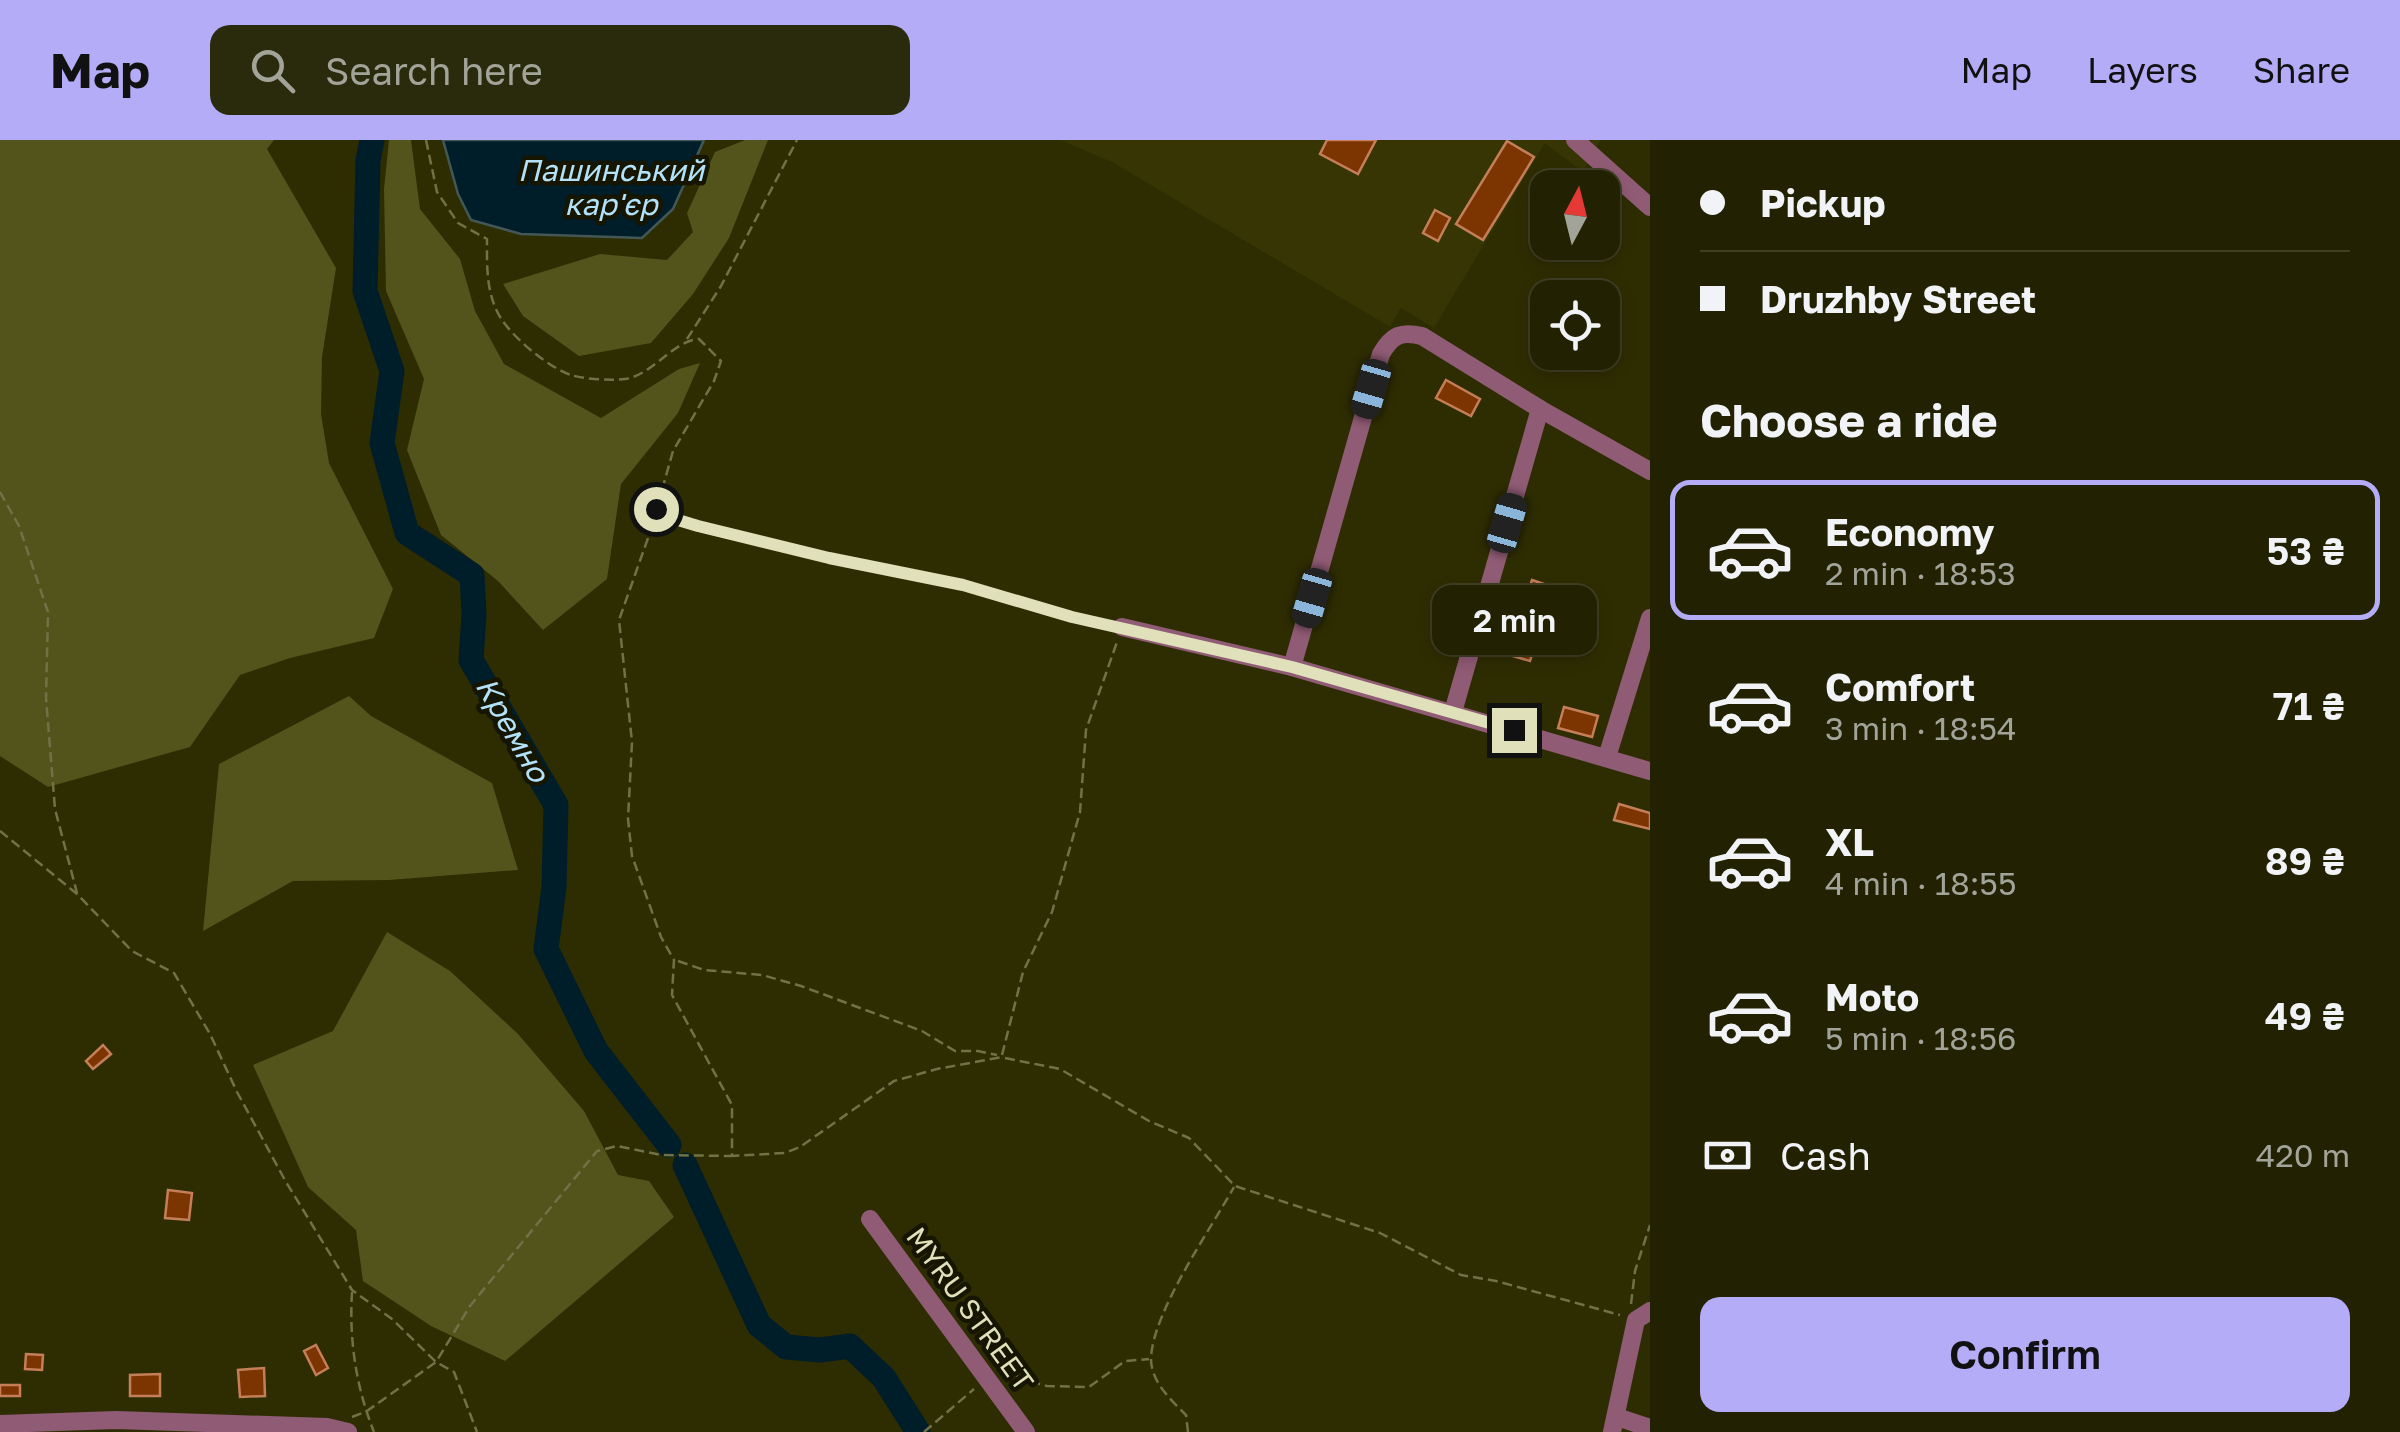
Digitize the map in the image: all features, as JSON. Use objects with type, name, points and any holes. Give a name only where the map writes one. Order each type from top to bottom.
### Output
[{"type":"street","points":[[1575,140],[1650,206]]},
{"type":"street","points":[[1292,667],[1381,354],[1390,339],[1404,332],[1422,336],[1650,471]]},
{"type":"street","points":[[1452,712],[1540,409]]},
{"type":"street","points":[[1607,757],[1650,618]]},
{"type":"street","points":[[1122,627],[1292,667],[1650,771]]},
{"type":"street","name":"MYRU STREET","points":[[870,1220],[1026,1432]]},
{"type":"street","points":[[1643,1315],[1615,1424],[1650,1428]]},
{"type":"street","points":[[0,1424],[116,1420],[348,1432]]},
{"type":"lane","points":[[656,509],[698,526],[963,585],[1072,617],[1122,627]]},
{"type":"path","points":[[426,140],[437,192],[458,223],[487,240],[487,276],[496,312],[531,351],[571,375],[626,379],[663,361],[687,339],[722,286],[797,140]]},
{"type":"path","points":[[687,339],[698,338],[720,361],[714,381],[674,451],[618,620],[632,742],[628,819],[632,856],[661,938],[674,960],[672,995],[732,1105],[732,1156]]},
{"type":"path","points":[[0,492],[18,526],[48,612],[46,698],[56,809],[77,894]]},
{"type":"path","points":[[1002,1057],[1023,972],[1057,895],[1080,812],[1086,730],[1122,627]]},
{"type":"path","points":[[0,832],[77,894],[132,950],[174,974],[210,1034],[286,1182],[352,1290],[392,1319],[436,1362],[454,1372],[478,1432]]},
{"type":"path","points":[[674,960],[704,970],[762,975],[801,986],[922,1031],[954,1051],[978,1051],[1060,1069],[1150,1121],[1188,1138],[1235,1186],[1380,1232],[1461,1275],[1643,1315]]},
{"type":"path","points":[[326,1428],[367,1411],[436,1362],[470,1306],[597,1150],[617,1146],[661,1154],[785,1153],[800,1147],[894,1081],[1002,1057]]},
{"type":"path","points":[[1188,1432],[1186,1416],[1161,1390],[1150,1359],[1162,1315],[1235,1186]]},
{"type":"path","points":[[1643,1315],[1631,1307],[1635,1271],[1650,1225]]},
{"type":"path","points":[[352,1290],[350,1322],[355,1371],[374,1432]]},
{"type":"path","points":[[924,1432],[950,1408],[1011,1372],[1047,1386],[1089,1387],[1126,1362],[1150,1359]]},
{"type":"shaded area","points":[[0,140],[274,140],[267,149],[336,268],[322,357],[321,414],[329,463],[393,589],[374,638],[290,658],[240,675],[190,747],[48,787],[0,756]]},
{"type":"shaded area","points":[[389,140],[411,140],[420,209],[460,259],[475,311],[504,364],[601,418],[679,369],[700,363],[678,413],[621,484],[607,579],[543,630],[498,581],[441,535],[407,450],[424,379],[386,291],[384,189]]},
{"type":"shaded area","points":[[745,140],[768,140],[729,238],[693,294],[651,343],[579,356],[523,316],[503,284],[600,254],[667,260],[693,232],[687,213],[715,152]]},
{"type":"shaded area","points":[[1060,140],[1601,140],[1584,170],[1545,143],[1434,328],[1401,308],[1390,327],[1112,162]]},
{"type":"shaded area","points":[[349,696],[371,716],[492,783],[518,870],[389,880],[293,881],[203,931],[219,764]]},
{"type":"shaded area","points":[[387,932],[450,971],[518,1034],[584,1111],[618,1175],[649,1181],[674,1217],[505,1361],[431,1326],[363,1281],[356,1230],[308,1187],[253,1065],[333,1031]]},
{"type":"water","name":"Пашинський кар'єр","points":[[443,140],[704,140],[673,209],[642,238],[521,234],[471,220],[458,194]]},
{"type":"building","points":[[1327,140],[1376,140],[1358,174],[1320,154]]},
{"type":"building","points":[[1507,141],[1534,157],[1483,240],[1456,224]]},
{"type":"building","points":[[1435,210],[1450,218],[1438,241],[1423,233]]},
{"type":"building","points":[[1446,380],[1480,399],[1471,416],[1436,398]]},
{"type":"building","points":[[1532,580],[1553,587],[1545,611],[1524,604]]},
{"type":"building","points":[[1516,630],[1538,636],[1530,661],[1509,655]]},
{"type":"building","points":[[1564,707],[1598,716],[1592,737],[1558,728]]},
{"type":"building","points":[[1619,804],[1650,813],[1650,829],[1614,820]]},
{"type":"building","points":[[103,1045],[111,1054],[93,1069],[86,1061]]},
{"type":"building","points":[[168,1190],[192,1193],[189,1220],[165,1218]]},
{"type":"building","points":[[316,1345],[328,1368],[316,1375],[304,1351]]},
{"type":"building","points":[[26,1354],[43,1355],[42,1370],[25,1369]]},
{"type":"building","points":[[264,1368],[265,1396],[240,1397],[238,1370]]},
{"type":"building","points":[[160,1374],[160,1396],[130,1396],[130,1375]]},
{"type":"building","points":[[0,1385],[20,1385],[20,1396],[0,1396]]},
{"type":"waterway","name":"Кремно","points":[[372,140],[368,161],[365,291],[392,371],[382,443],[407,533],[472,575],[471,660],[556,805],[554,887],[546,949],[596,1051],[669,1145]]},
{"type":"waterway","name":"Кремно","points":[[685,1165],[759,1325],[786,1347],[820,1350],[850,1346],[884,1378],[918,1432]]},
{"type":"route","points":[[656,509],[698,526],[963,585],[1072,617],[1292,667],[1514,730]]}]
